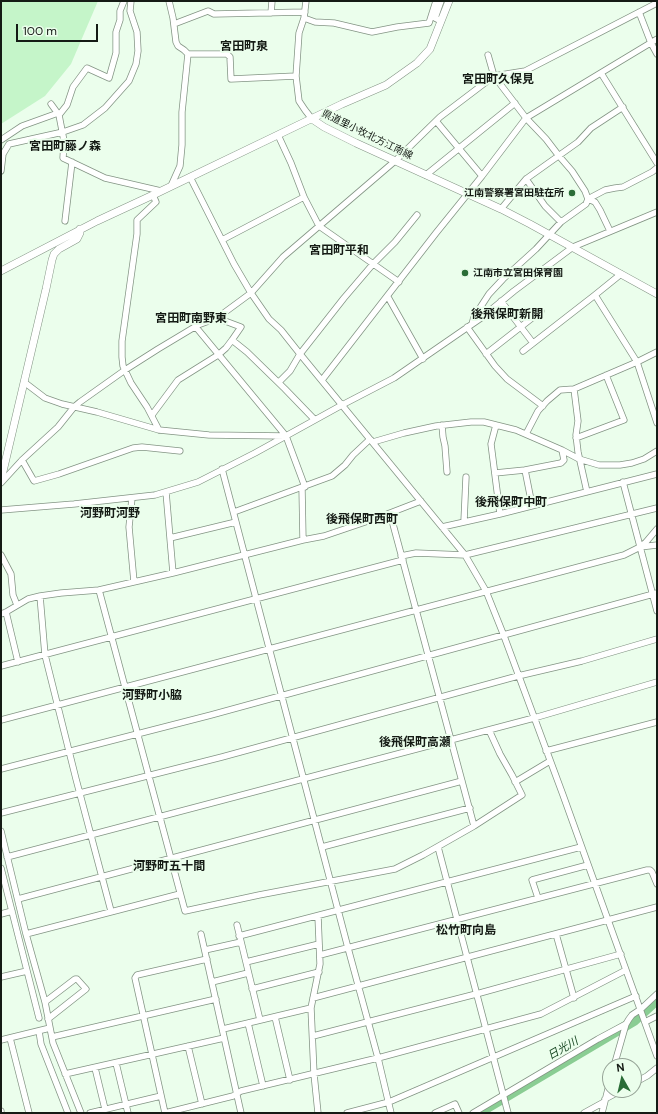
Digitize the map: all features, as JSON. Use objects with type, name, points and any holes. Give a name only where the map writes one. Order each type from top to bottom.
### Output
[{"type":"main road","points":[[312,119],[386,85],[417,63],[430,49],[449,1]]},
{"type":"main road","name":"県道里小牧北方江南線","points":[[1,271],[80,229],[312,119],[324,127],[356,143],[501,209],[550,234],[657,294]]},
{"type":"main road","points":[[1,482],[52,260],[54,254],[59,249],[77,239],[80,229]]},
{"type":"street","points":[[1,140],[22,126],[58,114],[67,105],[73,87],[87,68],[109,78],[116,53],[116,32],[120,20],[120,11],[124,1]]},
{"type":"street","points":[[1,171],[3,154],[9,144],[63,132],[83,125],[105,108],[129,81],[136,64],[138,51],[137,32],[130,11],[131,1]]},
{"type":"street","points":[[169,1],[176,42],[178,46],[188,54],[227,54],[230,57],[231,79],[296,76]]},
{"type":"street","points":[[271,13],[272,1]]},
{"type":"street","points":[[306,1],[299,33],[296,76],[299,101],[312,119]]},
{"type":"street","points":[[174,24],[208,11],[214,14],[271,13],[304,15],[315,22],[334,23],[372,32],[429,23],[436,1]]},
{"type":"street","points":[[440,21],[435,18],[441,1]]},
{"type":"street","points":[[1,482],[22,460],[58,427],[74,407],[125,370],[195,326],[217,318],[252,293],[283,257],[395,160],[440,117],[494,76],[525,71],[657,3]]},
{"type":"street","points":[[639,12],[657,54]]},
{"type":"street","points":[[322,380],[526,118],[657,40]]},
{"type":"street","points":[[171,186],[180,166],[182,145],[182,112],[188,54]]},
{"type":"street","points":[[488,55],[494,76],[526,118],[546,139],[572,171],[586,191],[588,199]]},
{"type":"street","points":[[601,73],[657,163]]},
{"type":"street","points":[[426,175],[515,103]]},
{"type":"street","points":[[51,104],[58,114],[63,132],[64,141],[62,158],[105,178],[161,191]]},
{"type":"street","points":[[501,209],[526,179],[578,142],[591,128],[623,107]]},
{"type":"street","points":[[436,121],[482,176]]},
{"type":"street","points":[[278,135],[304,197],[319,226],[399,282]]},
{"type":"street","points":[[65,221],[72,162]]},
{"type":"street","points":[[469,325],[489,294],[561,222],[586,204],[588,199],[605,190],[623,187],[657,168]]},
{"type":"street","points":[[190,177],[234,264],[269,319],[281,330],[442,526],[465,555],[486,591],[621,954],[657,1056]]},
{"type":"street","points":[[526,179],[545,206],[561,222]]},
{"type":"street","points":[[153,195],[156,202],[137,220],[137,234],[122,341],[122,357],[125,370],[131,383],[152,415],[159,430]]},
{"type":"street","points":[[222,240],[304,197]]},
{"type":"street","points":[[588,199],[595,202],[598,206],[610,231]]},
{"type":"street","points":[[1,510],[155,495],[198,482],[394,378],[469,325],[573,247],[657,212]]},
{"type":"street","points":[[279,382],[290,372],[300,354],[344,298],[373,264],[395,242],[416,215]]},
{"type":"street","points":[[523,351],[621,274]]},
{"type":"street","points":[[595,295],[637,362],[657,423]]},
{"type":"street","points":[[388,297],[422,359]]},
{"type":"street","points":[[501,301],[533,343]]},
{"type":"street","points":[[486,354],[541,312]]},
{"type":"street","points":[[152,415],[178,380],[218,355],[226,348],[241,327],[217,318]]},
{"type":"street","points":[[469,325],[486,354],[507,380],[543,406]]},
{"type":"street","points":[[195,326],[286,436],[303,487],[302,540]]},
{"type":"street","points":[[232,340],[279,382],[314,420]]},
{"type":"street","points":[[526,434],[543,406],[560,390],[574,389],[657,352]]},
{"type":"street","points":[[576,438],[624,420],[606,375]]},
{"type":"street","points":[[24,382],[45,398],[159,430],[209,434],[286,436]]},
{"type":"street","points":[[574,389],[578,421],[576,438],[579,459],[587,492]]},
{"type":"street","points":[[234,512],[332,476],[345,466],[368,441],[442,425],[484,422],[516,430],[579,459],[599,466],[620,466],[632,463],[657,451]]},
{"type":"street","points":[[442,425],[447,472]]},
{"type":"street","points":[[496,425],[491,444],[500,514]]},
{"type":"street","points":[[22,460],[34,481],[59,474],[133,448],[142,447],[180,451]]},
{"type":"street","points":[[495,473],[525,470],[561,463],[564,460],[562,450]]},
{"type":"street","points":[[222,469],[378,1058],[391,1113]]},
{"type":"street","points":[[525,470],[532,505]]},
{"type":"street","points":[[442,526],[500,514],[657,474]]},
{"type":"street","points":[[464,521],[466,477]]},
{"type":"street","points":[[623,482],[640,547],[655,594],[657,611]]},
{"type":"street","points":[[166,492],[173,573]]},
{"type":"street","points":[[132,498],[129,527],[134,582]]},
{"type":"street","points":[[18,662],[4,613],[28,599],[61,593],[99,590],[302,540],[324,536],[421,501]]},
{"type":"street","points":[[1,666],[256,599],[416,553],[465,555],[657,508]]},
{"type":"street","points":[[390,513],[474,826]]},
{"type":"street","points":[[170,538],[236,522]]},
{"type":"street","points":[[1,720],[624,555],[640,547],[657,529]]},
{"type":"street","points":[[640,547],[657,545]]},
{"type":"street","points":[[1,555],[11,574],[13,595],[17,605]]},
{"type":"street","points":[[99,590],[185,911],[395,869],[438,847],[474,826],[522,795],[489,730]]},
{"type":"street","points":[[1,769],[70,752],[504,636],[655,594]]},
{"type":"street","points":[[40,596],[45,655],[111,911]]},
{"type":"street","points":[[1,813],[80,794],[518,676],[582,661],[657,639]]},
{"type":"street","points":[[7,857],[160,818],[534,718],[657,682]]},
{"type":"street","points":[[546,751],[657,722]]},
{"type":"street","points":[[516,782],[550,761]]},
{"type":"street","points":[[18,899],[462,781]]},
{"type":"street","points":[[322,847],[470,808]]},
{"type":"street","points":[[1,831],[53,1043],[81,1113]]},
{"type":"street","points":[[438,847],[508,1113]]},
{"type":"street","points":[[205,950],[338,910],[581,847]]},
{"type":"street","points":[[538,898],[532,880],[588,865]]},
{"type":"street","points":[[1,868],[39,1018]]},
{"type":"street","points":[[320,955],[647,870],[652,872],[657,884]]},
{"type":"street","points":[[26,934],[180,894]]},
{"type":"street","points":[[313,998],[657,907]]},
{"type":"street","points":[[1,914],[12,911]]},
{"type":"street","points":[[318,916],[320,964],[311,1008],[314,1074],[318,1113]]},
{"type":"street","points":[[237,925],[260,1020]]},
{"type":"street","points":[[201,934],[241,1113]]},
{"type":"street","points":[[556,934],[574,998]]},
{"type":"street","points":[[246,962],[319,944]]},
{"type":"street","points":[[313,1036],[477,994],[621,954]]},
{"type":"street","points":[[207,959],[137,975],[135,978],[165,1113],[233,1096],[241,1091],[378,1058],[541,1014],[626,970]]},
{"type":"street","points":[[1,977],[27,971]]},
{"type":"street","points":[[252,988],[319,972]]},
{"type":"street","points":[[212,982],[248,973]]},
{"type":"street","points":[[44,1002],[76,979],[86,989],[48,1019]]},
{"type":"street","points":[[616,1058],[626,1026],[632,1015],[642,1012],[657,994]]},
{"type":"street","points":[[346,1113],[389,1102],[636,996]]},
{"type":"street","points":[[52,1037],[216,999]]},
{"type":"street","points":[[223,1029],[311,1008]]},
{"type":"street","points":[[645,1022],[657,1016]]},
{"type":"street","points":[[275,1017],[290,1080]]},
{"type":"street","points":[[248,1023],[263,1086]]},
{"type":"street","points":[[473,1113],[504,1097],[598,1039],[626,1026]]},
{"type":"street","points":[[1,1040],[50,1028]]},
{"type":"street","points":[[39,1031],[42,1044],[68,1113]]},
{"type":"street","points":[[10,1038],[29,1113]]},
{"type":"street","points":[[65,1074],[224,1038]]},
{"type":"street","points":[[188,1046],[202,1104]]},
{"type":"street","points":[[116,1063],[128,1113]]},
{"type":"street","points":[[95,1068],[105,1109]]},
{"type":"street","points":[[642,1079],[657,1068]]},
{"type":"street","points":[[90,1113],[161,1096]]},
{"type":"street","points":[[584,1113],[608,1098]]},
{"type":"street","points":[[602,1113],[604,1100]]},
{"type":"street","points":[[435,1113],[455,1104],[459,1113]]},
{"type":"green space","points":[[1,1],[98,1],[71,64],[45,96],[1,124]]},
{"type":"waterway","name":"日光川","points":[[482,1111],[634,1021],[657,1000]]},
{"type":"place","name":"江南警察署宮田駐在所","points":[[572,193]]},
{"type":"place","name":"江南市立宮田保育園","points":[[465,273]]},
{"type":"district","name":"宮田町泉","points":[[244,47]]},
{"type":"district","name":"宮田町久保見","points":[[498,80]]},
{"type":"district","name":"宮田町藤ノ森","points":[[65,147]]},
{"type":"district","name":"宮田町平和","points":[[339,251]]},
{"type":"district","name":"後飛保町新開","points":[[507,315]]},
{"type":"district","name":"宮田町南野東","points":[[191,319]]},
{"type":"district","name":"後飛保町中町","points":[[511,503]]},
{"type":"district","name":"河野町河野","points":[[110,514]]},
{"type":"district","name":"後飛保町西町","points":[[362,520]]},
{"type":"district","name":"河野町小脇","points":[[152,696]]},
{"type":"district","name":"後飛保町高瀬","points":[[415,743]]},
{"type":"district","name":"河野町五十間","points":[[169,867]]},
{"type":"district","name":"松竹町向島","points":[[466,931]]}]
